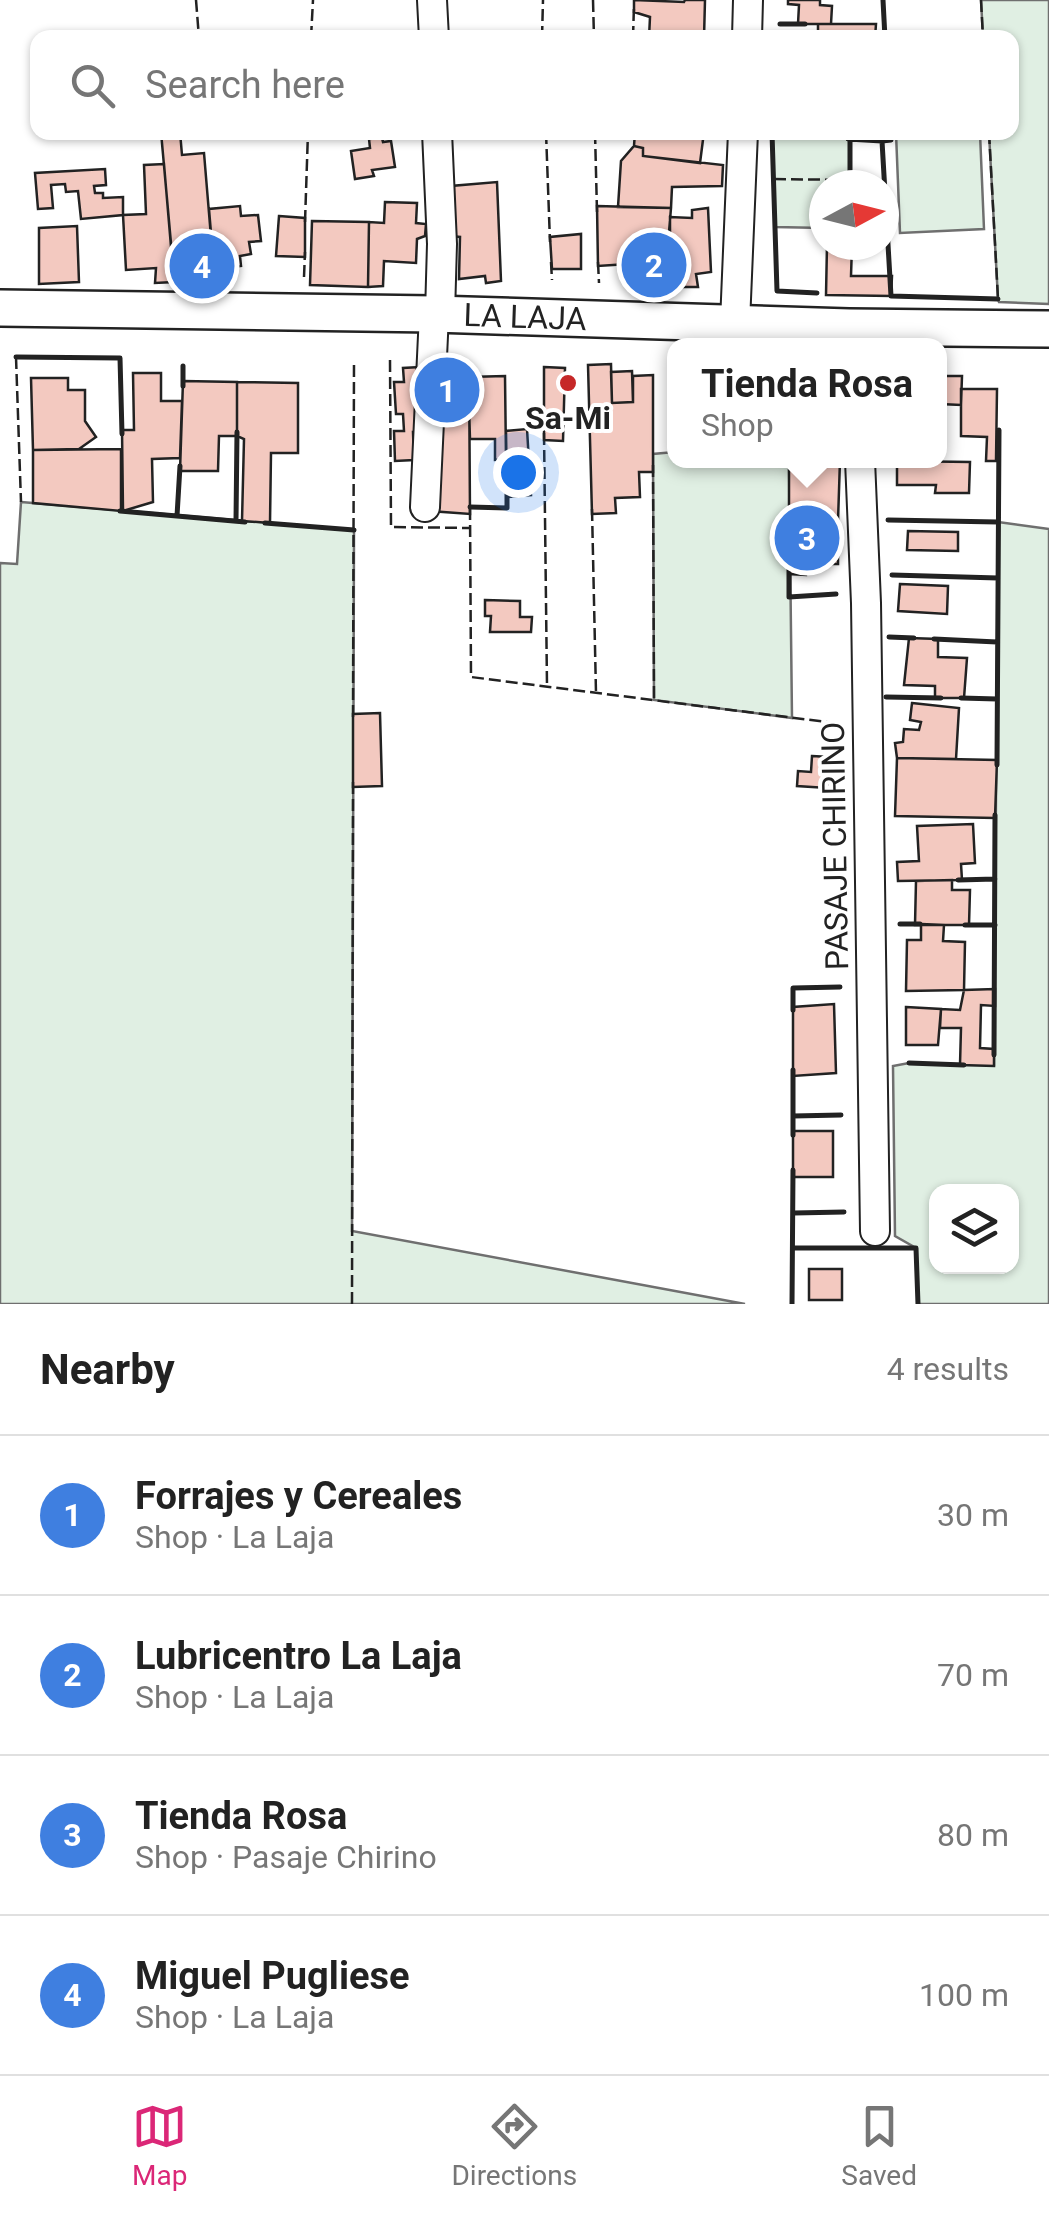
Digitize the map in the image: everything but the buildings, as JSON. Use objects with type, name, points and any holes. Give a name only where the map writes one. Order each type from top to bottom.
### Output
[{"type":"main road","name":"LA LAJA","points":[[0,308],[736,323],[850,336],[1049,329]]},
{"type":"street","points":[[432,0],[434,30]]},
{"type":"street","points":[[747,30],[748,0]]},
{"type":"street","points":[[425,507],[442,244],[438,140]]},
{"type":"street","points":[[736,323],[743,140]]},
{"type":"street","name":"PASAJE CHIRINO","points":[[860,468],[866,603],[875,1231]]},
{"type":"green space","points":[[981,0],[1049,0],[1049,304],[998,299],[989,140],[1019,140],[1019,30],[983,30]]},
{"type":"green space","points":[[772,140],[850,140],[850,170],[809,170],[809,228],[775,227]]},
{"type":"green space","points":[[896,140],[980,140],[984,229],[900,233]]},
{"type":"green space","points":[[667,453],[667,468],[789,468],[792,718],[654,700],[653,454]]},
{"type":"green space","points":[[21,502],[354,530],[352,1231],[745,1304],[0,1304],[0,563],[17,564]]},
{"type":"green space","points":[[998,522],[1049,529],[1049,1304],[918,1304],[916,1248],[895,1236],[893,1066],[994,1065]]},
{"type":"fence","points":[[196,0],[198,30]]},
{"type":"fence","points":[[311,30],[313,0]]},
{"type":"fence","points":[[542,30],[543,0]]},
{"type":"fence","points":[[593,0],[594,30]]},
{"type":"fence","points":[[981,0],[983,30]]},
{"type":"fence","points":[[633,30],[634,5]]},
{"type":"fence","points":[[305,222],[308,140]]},
{"type":"fence","points":[[546,140],[550,242]]},
{"type":"fence","points":[[595,140],[597,212]]},
{"type":"fence","points":[[989,140],[998,299]]},
{"type":"fence","points":[[774,179],[809,179]]},
{"type":"fence","points":[[304,277],[305,252]]},
{"type":"fence","points":[[551,262],[552,280]]},
{"type":"fence","points":[[598,262],[599,283]]},
{"type":"fence","points":[[16,357],[21,502]]},
{"type":"fence","points":[[390,360],[391,527],[470,528]]},
{"type":"fence","points":[[353,717],[354,362]]},
{"type":"fence","points":[[544,433],[547,686]]},
{"type":"fence","points":[[653,465],[654,700]]},
{"type":"fence","points":[[470,508],[471,677],[842,724]]},
{"type":"fence","points":[[592,509],[596,693]]},
{"type":"fence","points":[[352,1304],[353,782]]},
{"type":"wall","points":[[883,0],[885,30]]},
{"type":"wall","points":[[780,24],[805,24]]},
{"type":"wall","points":[[772,140],[777,291],[817,293]]},
{"type":"wall","points":[[850,140],[850,170]]},
{"type":"wall","points":[[865,140],[882,141]]},
{"type":"wall","points":[[891,140],[882,141],[891,296],[998,299]]},
{"type":"wall","points":[[16,357],[120,358],[122,434]]},
{"type":"wall","points":[[183,366],[183,386]]},
{"type":"wall","points":[[997,765],[999,430]]},
{"type":"wall","points":[[236,521],[237,432]]},
{"type":"wall","points":[[177,516],[180,466]]},
{"type":"wall","points":[[470,507],[507,508],[507,493]]},
{"type":"wall","points":[[120,511],[245,522]]},
{"type":"wall","points":[[888,520],[998,522]]},
{"type":"wall","points":[[265,523],[354,530]]},
{"type":"wall","points":[[789,570],[789,597],[836,594]]},
{"type":"wall","points":[[892,575],[998,578]]},
{"type":"wall","points":[[889,637],[914,638]]},
{"type":"wall","points":[[934,639],[997,642]]},
{"type":"wall","points":[[886,697],[941,698]]},
{"type":"wall","points":[[961,698],[997,699]]},
{"type":"wall","points":[[994,1055],[995,815]]},
{"type":"wall","points":[[958,880],[995,879]]},
{"type":"wall","points":[[900,924],[920,924]]},
{"type":"wall","points":[[965,925],[995,925]]},
{"type":"wall","points":[[793,1010],[793,988],[840,987]]},
{"type":"wall","points":[[909,1063],[964,1065]]},
{"type":"wall","points":[[793,1070],[793,1135]]},
{"type":"wall","points":[[793,1116],[841,1115]]},
{"type":"wall","points":[[792,1304],[793,1170]]},
{"type":"wall","points":[[794,1213],[844,1212]]},
{"type":"wall","points":[[794,1248],[916,1248],[918,1304]]},
{"type":"place","name":"Lubricentro La Laja","points":[[654,265]]},
{"type":"place","name":"Miguel Pugliese","points":[[202,266]]},
{"type":"place","name":"Sa-Mi","points":[[568,383]]},
{"type":"place","name":"Forrajes y Cereales","points":[[447,390]]},
{"type":"place","name":"Tienda Rosa","points":[[807,538]]}]
